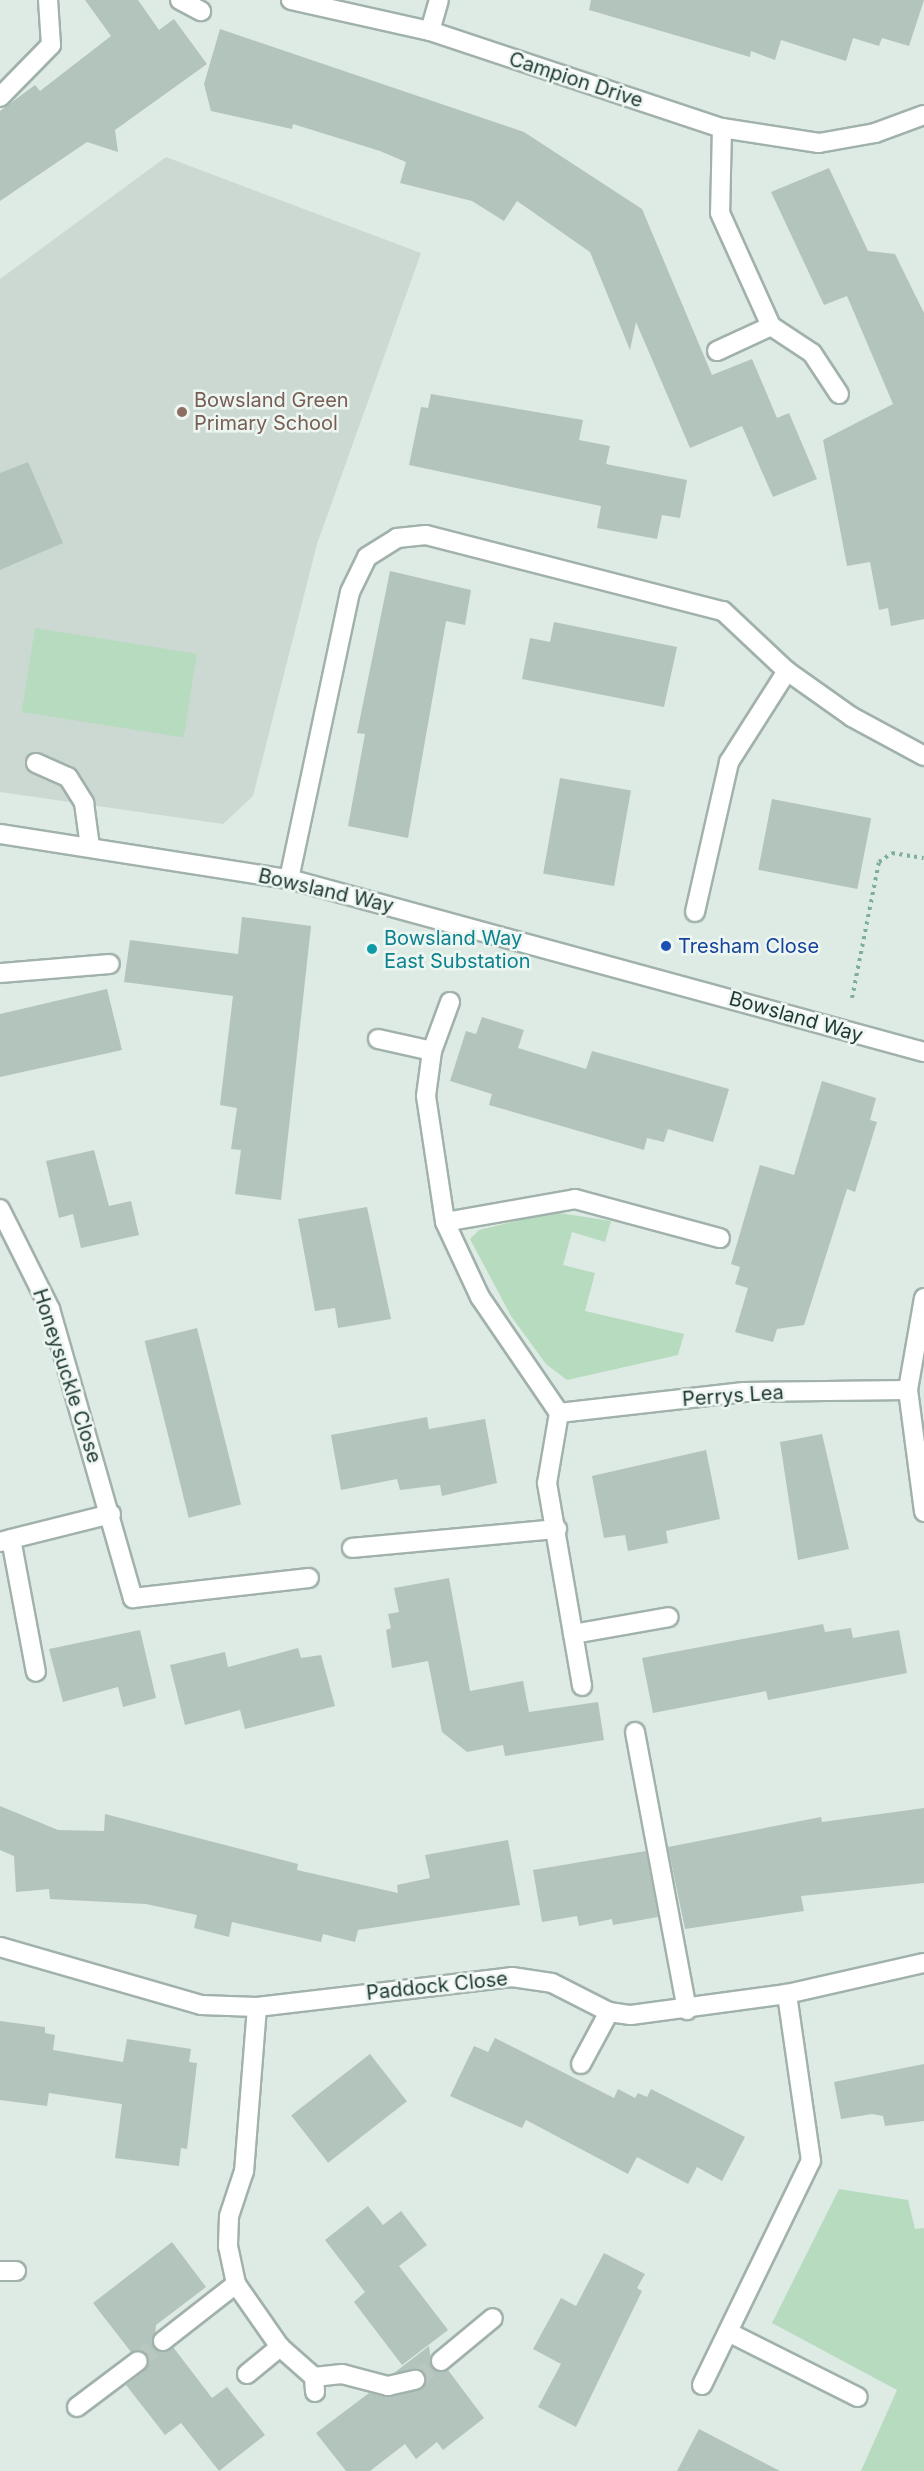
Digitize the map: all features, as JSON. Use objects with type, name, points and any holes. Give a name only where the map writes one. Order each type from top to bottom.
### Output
[{"type":"street","points":[[0,97],[51,45],[48,0]]},
{"type":"street","points":[[180,0],[201,10]]},
{"type":"street","name":"Campion Drive","points":[[291,0],[384,19],[430,32],[722,128],[819,143],[875,134],[924,115]]},
{"type":"street","points":[[430,32],[439,0]]},
{"type":"street","points":[[722,128],[720,213],[771,326],[812,353],[839,394]]},
{"type":"street","points":[[717,351],[771,326]]},
{"type":"street","points":[[289,879],[350,592],[367,558],[397,538],[426,535],[723,611],[787,671],[852,717],[924,756]]},
{"type":"street","points":[[695,912],[729,762],[787,671]]},
{"type":"street","points":[[36,763],[68,777],[84,803],[90,848]]},
{"type":"street","name":"Bowsland Way","points":[[0,834],[289,879],[924,1052]]},
{"type":"street","points":[[0,973],[110,964]]},
{"type":"street","points":[[450,1002],[432,1051],[426,1096],[446,1222],[480,1297],[559,1413],[548,1483],[582,1686]]},
{"type":"street","points":[[378,1039],[432,1051]]},
{"type":"street","points":[[446,1222],[575,1199],[720,1238]]},
{"type":"street","name":"Honeysuckle Close","points":[[0,1209],[50,1309],[111,1514],[133,1598],[309,1578]]},
{"type":"street","points":[[924,1298],[908,1390],[924,1512]]},
{"type":"street","name":"Perrys Lea","points":[[559,1413],[744,1392],[908,1390]]},
{"type":"street","points":[[36,1672],[5,1540],[111,1514]]},
{"type":"street","points":[[352,1548],[557,1529]]},
{"type":"street","points":[[573,1634],[669,1617]]},
{"type":"street","points":[[635,1732],[687,2010]]},
{"type":"street","name":"Paddock Close","points":[[0,1947],[201,2005],[257,2007],[512,1977],[552,1983],[609,2012],[687,2010],[787,1994],[924,1963]]},
{"type":"street","points":[[702,2385],[811,2161],[787,1994]]},
{"type":"street","points":[[257,2007],[244,2171],[229,2216],[236,2284],[280,2347],[315,2384],[342,2374],[388,2386],[415,2380]]},
{"type":"street","points":[[581,2064],[609,2012]]},
{"type":"street","points":[[163,2341],[236,2284]]},
{"type":"street","points":[[441,2361],[493,2318]]},
{"type":"street","points":[[728,2332],[858,2397]]},
{"type":"street","points":[[247,2374],[280,2347]]},
{"type":"street","points":[[77,2407],[138,2361]]},
{"type":"path","points":[[842,1030],[879,862],[892,853],[924,858]]},
{"type":"shaded area","name":"Bowsland Green Primary School","points":[[166,157],[421,253],[317,544],[253,796],[223,824],[0,792],[0,279]]},
{"type":"green space","points":[[35,628],[197,654],[184,738],[22,712]]},
{"type":"green space","points":[[553,1212],[611,1221],[605,1242],[572,1232],[563,1265],[595,1273],[585,1311],[684,1334],[678,1355],[567,1380],[546,1364],[511,1316],[470,1239],[479,1230]]},
{"type":"green space","points":[[839,2189],[908,2200],[915,2229],[924,2228],[924,2471],[861,2471],[897,2390],[772,2323]]},
{"type":"building","points":[[85,0],[138,0],[159,30],[174,19],[207,64],[115,130],[118,152],[87,142],[0,201],[0,111],[35,85],[40,91],[111,36]]},
{"type":"building","points":[[591,0],[924,0],[909,46],[882,38],[879,46],[853,38],[846,61],[781,40],[775,60],[751,51],[750,57],[589,10]]},
{"type":"building","points":[[220,29],[524,132],[642,209],[712,375],[752,359],[777,418],[789,413],[817,479],[773,497],[742,426],[690,448],[636,322],[630,350],[590,252],[517,201],[504,221],[472,201],[400,183],[406,162],[380,151],[293,124],[292,129],[211,111],[204,84]]},
{"type":"building","points":[[829,168],[868,251],[895,254],[924,313],[924,619],[891,626],[888,608],[879,610],[870,562],[847,566],[823,440],[893,404],[847,296],[824,305],[771,192]]},
{"type":"building","points":[[431,394],[583,420],[579,440],[610,446],[606,464],[687,480],[680,518],[662,515],[657,539],[597,528],[601,506],[409,465],[421,407],[428,408]]},
{"type":"building","points":[[28,462],[63,543],[0,570],[0,473]]},
{"type":"building","points":[[390,571],[471,590],[465,625],[446,621],[408,838],[348,826],[365,734],[357,733]]},
{"type":"building","points":[[554,622],[677,647],[664,707],[522,679],[530,638],[550,642]]},
{"type":"building","points":[[560,778],[631,791],[614,886],[543,874]]},
{"type":"building","points":[[772,799],[871,818],[857,889],[758,870]]},
{"type":"building","points":[[242,917],[311,926],[281,1200],[235,1194],[241,1150],[231,1149],[237,1108],[220,1105],[233,996],[124,982],[130,940],[238,954]]},
{"type":"building","points":[[107,989],[122,1050],[0,1077],[0,1014]]},
{"type":"building","points":[[482,1017],[524,1030],[518,1048],[586,1069],[592,1051],[729,1089],[713,1142],[668,1129],[664,1142],[647,1138],[644,1150],[489,1105],[492,1094],[450,1081],[466,1031],[476,1034]]},
{"type":"building","points":[[822,1081],[876,1098],[870,1120],[877,1122],[855,1192],[847,1189],[804,1325],[777,1329],[773,1342],[735,1332],[748,1288],[735,1284],[740,1267],[731,1264],[760,1165],[794,1175]]},
{"type":"building","points":[[94,1150],[109,1206],[131,1201],[139,1235],[81,1248],[73,1214],[59,1218],[46,1161]]},
{"type":"building","points":[[367,1207],[391,1319],[338,1328],[335,1308],[315,1311],[298,1219]]},
{"type":"building","points":[[197,1328],[241,1505],[189,1518],[145,1341]]},
{"type":"building","points":[[427,1417],[429,1429],[485,1419],[497,1483],[442,1496],[440,1485],[400,1490],[397,1479],[341,1490],[331,1435]]},
{"type":"building","points":[[822,1434],[849,1549],[798,1560],[780,1442]]},
{"type":"building","points":[[706,1450],[720,1519],[666,1531],[668,1543],[628,1551],[625,1535],[604,1538],[592,1476]]},
{"type":"building","points":[[449,1578],[470,1691],[523,1681],[529,1712],[598,1702],[604,1740],[505,1756],[503,1745],[467,1752],[442,1732],[428,1661],[392,1668],[386,1630],[391,1628],[388,1614],[399,1612],[394,1588]]},
{"type":"building","points":[[823,1624],[825,1632],[851,1628],[853,1638],[899,1630],[907,1673],[768,1700],[766,1691],[653,1713],[642,1658]]},
{"type":"building","points":[[140,1630],[156,1698],[123,1707],[118,1687],[63,1702],[49,1649]]},
{"type":"building","points":[[298,1648],[301,1658],[321,1655],[335,1706],[245,1729],[240,1710],[185,1725],[170,1665],[225,1652],[228,1667]]},
{"type":"building","points":[[0,1806],[58,1830],[104,1831],[105,1814],[298,1864],[297,1870],[398,1893],[397,1885],[430,1878],[425,1855],[508,1840],[520,1905],[358,1930],[355,1942],[323,1934],[321,1942],[232,1922],[229,1937],[194,1928],[197,1915],[146,1904],[50,1899],[49,1889],[16,1892],[14,1856],[0,1850]]},
{"type":"building","points":[[924,1808],[924,1883],[801,1896],[804,1911],[685,1929],[668,1847],[821,1817],[822,1822]]},
{"type":"building","points":[[646,1851],[658,1917],[613,1925],[612,1919],[579,1926],[577,1916],[542,1922],[533,1870]]},
{"type":"building","points":[[0,2021],[45,2027],[45,2033],[55,2035],[53,2050],[123,2062],[127,2039],[191,2049],[189,2062],[197,2063],[187,2149],[181,2148],[179,2166],[115,2158],[122,2104],[49,2093],[47,2106],[0,2100]]},
{"type":"building","points":[[495,2038],[614,2098],[618,2089],[635,2098],[638,2093],[647,2097],[651,2089],[745,2137],[722,2181],[697,2167],[688,2184],[637,2157],[628,2174],[526,2120],[522,2128],[450,2096],[474,2046],[488,2052]]},
{"type":"building","points":[[370,2054],[407,2101],[328,2163],[291,2116]]},
{"type":"building","points":[[924,2064],[924,2121],[885,2126],[883,2116],[872,2114],[841,2119],[834,2082]]},
{"type":"building","points":[[368,2206],[383,2225],[401,2211],[427,2245],[399,2266],[448,2330],[402,2365],[354,2302],[365,2292],[325,2240]]},
{"type":"building","points":[[172,2242],[206,2287],[156,2325],[154,2347],[164,2352],[173,2347],[212,2398],[227,2387],[265,2435],[219,2471],[181,2423],[165,2435],[126,2385],[145,2370],[147,2355],[131,2352],[93,2303]]},
{"type":"building","points":[[604,2253],[645,2274],[637,2288],[642,2291],[576,2427],[538,2407],[561,2364],[533,2349],[561,2298],[576,2306]]},
{"type":"building","points":[[429,2346],[432,2368],[448,2370],[484,2418],[443,2450],[437,2442],[416,2459],[405,2444],[370,2471],[346,2471],[316,2433],[369,2393],[390,2397],[422,2389],[426,2378],[419,2370],[394,2373]]},
{"type":"building","points":[[699,2429],[780,2471],[677,2471]]},
{"type":"tunnel","points":[[138,2361],[163,2341]]},
{"type":"tunnel","points":[[415,2380],[441,2361]]},
{"type":"place","name":"Bowsland Green Primary School","points":[[182,412]]},
{"type":"place","name":"Tresham Close","points":[[666,946]]},
{"type":"place","name":"Bowsland Way East Substation","points":[[372,949]]}]
